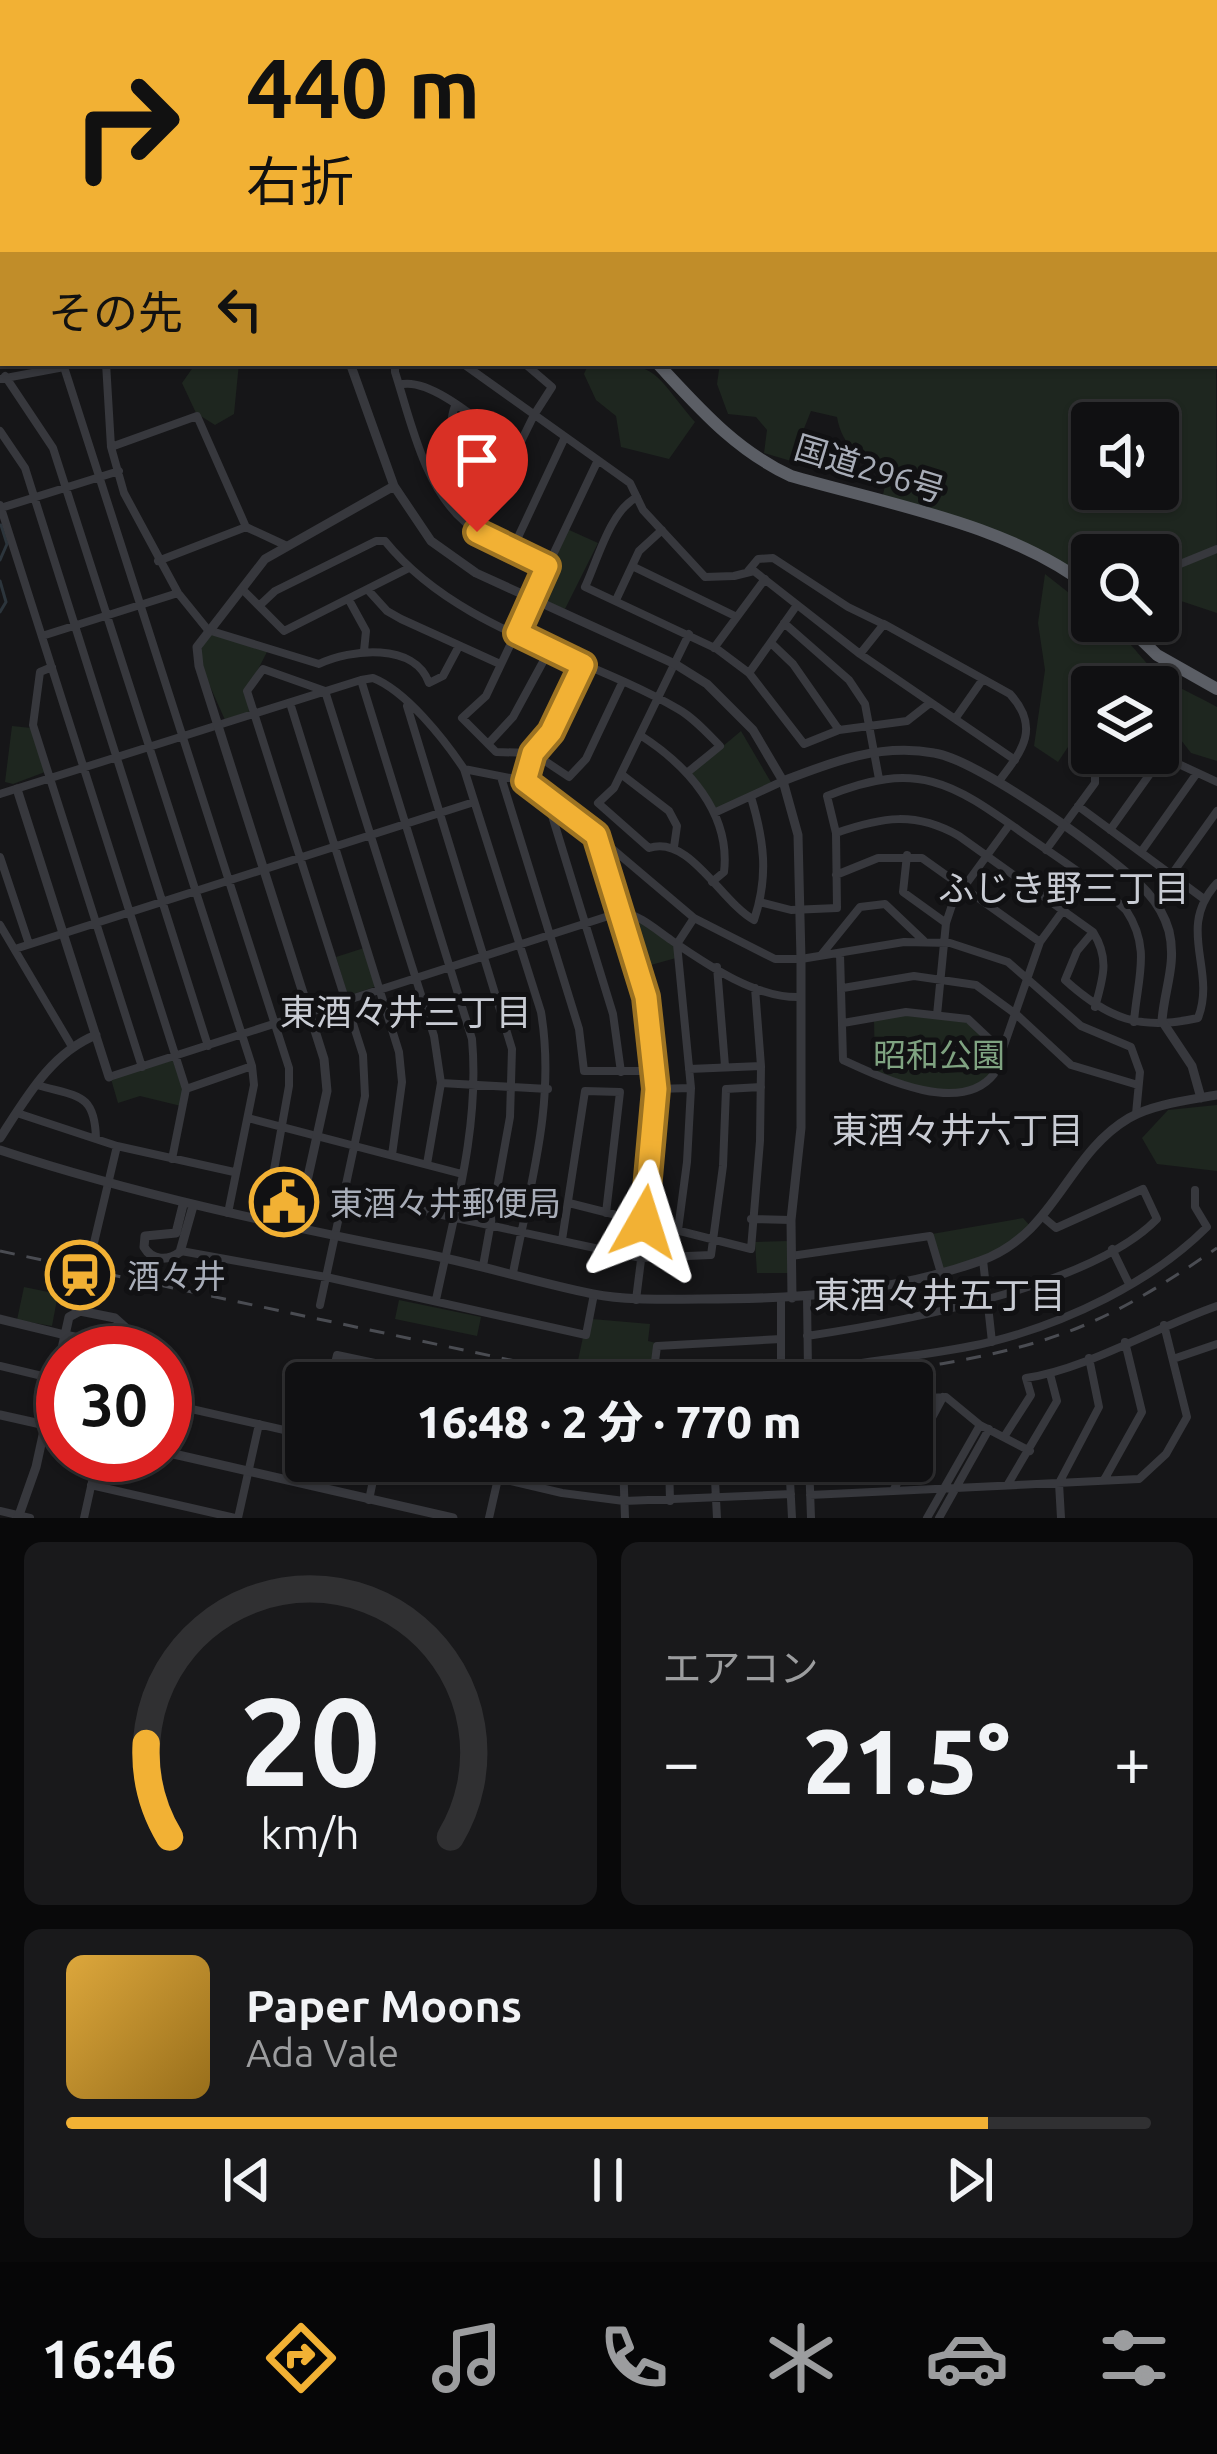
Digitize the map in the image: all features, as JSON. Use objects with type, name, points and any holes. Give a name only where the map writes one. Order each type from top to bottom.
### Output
[{"type":"highway","name":"国道296号","points":[[660,366],[727,437],[767,465],[960,524],[1071,573]]},
{"type":"highway","points":[[1142,642],[1156,656],[1217,688]]},
{"type":"street","points":[[106,366],[111,447],[124,494],[158,561],[208,630],[319,664],[340,654],[364,651],[414,661],[429,682],[443,676],[459,646]]},
{"type":"street","points":[[351,366],[394,486],[431,541],[476,573],[675,664],[706,684],[742,717],[783,781],[796,824],[801,1127],[781,1362]]},
{"type":"street","points":[[396,366],[434,483],[461,519],[477,532],[547,566]]},
{"type":"street","points":[[466,366],[630,483],[662,530],[705,577],[754,571],[860,654],[1015,760]]},
{"type":"street","points":[[477,532],[552,387],[528,366]]},
{"type":"street","points":[[228,1213],[254,1084],[252,1066],[53,448],[2,378],[64,367],[289,1068],[265,1220]]},
{"type":"street","points":[[399,385],[421,383],[517,450]]},
{"type":"street","points":[[455,406],[450,423],[459,452],[493,499]]},
{"type":"street","points":[[111,447],[197,416],[246,527],[286,546]]},
{"type":"street","points":[[0,431],[25,468],[208,1046]]},
{"type":"street","points":[[512,550],[565,437]]},
{"type":"street","points":[[598,460],[485,696],[462,718],[496,752],[533,753],[569,777],[586,760],[622,683]]},
{"type":"street","points":[[119,471],[0,507],[186,1089],[172,1160]]},
{"type":"street","points":[[297,1226],[327,1091],[325,1059],[197,647],[265,560],[394,486]]},
{"type":"street","points":[[637,497],[619,515],[586,586],[714,647],[749,673],[804,743],[871,723],[907,721],[930,703]]},
{"type":"street","points":[[158,561],[246,527]]},
{"type":"street","points":[[616,601],[639,551],[662,530]]},
{"type":"street","points":[[259,606],[275,591],[376,541],[385,541],[407,569],[459,606],[684,712],[720,746],[688,772]]},
{"type":"street","points":[[1179,564],[1217,549]]},
{"type":"street","points":[[748,572],[758,560],[773,558],[848,608],[983,679],[1018,703],[1026,746],[999,781]]},
{"type":"street","points":[[632,566],[737,617]]},
{"type":"street","points":[[242,589],[284,631],[407,569]]},
{"type":"street","points":[[714,647],[765,579]]},
{"type":"street","points":[[368,590],[387,611],[500,664]]},
{"type":"street","points":[[42,636],[178,593]]},
{"type":"street","points":[[349,600],[366,631],[364,651]]},
{"type":"street","points":[[749,673],[797,605]]},
{"type":"street","points":[[784,623],[849,680],[865,704],[878,779]]},
{"type":"street","points":[[860,654],[884,624]]},
{"type":"street","points":[[689,634],[614,788],[598,803],[649,848],[674,847],[734,909],[754,920],[765,863],[751,797]]},
{"type":"street","points":[[771,643],[793,664],[839,730]]},
{"type":"street","points":[[488,744],[513,718],[550,649]]},
{"type":"street","points":[[525,781],[533,753],[551,732],[583,665]]},
{"type":"street","points":[[52,667],[40,671],[33,725],[142,1066]]},
{"type":"street","points":[[320,1306],[365,1096],[363,1055],[247,691],[263,669],[325,691]]},
{"type":"street","points":[[955,719],[983,679]]},
{"type":"street","points":[[361,680],[472,1039],[476,1085],[436,1300]]},
{"type":"street","points":[[0,794],[361,680],[385,683],[448,746],[464,769],[541,1012],[548,1089],[513,1273]]},
{"type":"street","points":[[325,691],[434,1036],[440,1083],[427,1165]]},
{"type":"street","points":[[290,703],[399,1052],[402,1082],[392,1155]]},
{"type":"street","points":[[407,705],[512,1049],[514,1088],[483,1266]]},
{"type":"street","points":[[640,735],[688,772],[724,833],[724,872],[712,882]]},
{"type":"street","points":[[714,813],[783,781],[874,752],[937,753],[999,781],[1121,868],[1161,912],[1173,963],[1162,1022],[1192,1066],[1201,1098]]},
{"type":"street","points":[[1179,764],[1217,782]]},
{"type":"street","points":[[464,769],[525,781],[694,918],[775,959],[925,942],[985,952],[1030,979],[1082,1026],[1130,1047],[1139,1062],[1136,1114]]},
{"type":"street","points":[[1141,852],[1197,773]]},
{"type":"street","points":[[621,774],[668,811],[677,826],[674,847]]},
{"type":"street","points":[[1046,850],[1098,774]]},
{"type":"street","points":[[1110,830],[1147,774]]},
{"type":"street","points":[[501,776],[579,1029],[584,1071],[654,1070]]},
{"type":"street","points":[[760,902],[800,910],[837,908],[836,833],[827,796],[878,779],[941,784],[982,803],[1126,910],[1139,935],[1144,964],[1134,1022]]},
{"type":"street","points":[[17,789],[109,1077],[621,912],[633,914],[755,988],[783,998],[801,997]]},
{"type":"street","points":[[546,794],[613,1015],[621,1072]]},
{"type":"street","points":[[15,949],[474,802]]},
{"type":"street","points":[[1078,806],[1204,899]]},
{"type":"street","points":[[1172,874],[1217,812]]},
{"type":"street","points":[[836,833],[876,818],[920,819],[948,830],[987,856],[1093,932],[1106,961],[1095,1007]]},
{"type":"street","points":[[937,1015],[946,923],[953,902],[1010,824]]},
{"type":"street","points":[[596,835],[646,997],[656,1089],[636,1300]]},
{"type":"street","points":[[907,855],[903,892],[946,923]]},
{"type":"street","points":[[0,857],[29,944]]},
{"type":"street","points":[[836,875],[878,858],[922,858],[1040,942]]},
{"type":"street","points":[[840,954],[843,1060],[910,1088],[965,1092],[984,1087],[1003,1052],[1040,942],[1086,879]]},
{"type":"street","points":[[1211,954],[1201,922],[1204,899],[1217,883]]},
{"type":"street","points":[[823,954],[860,907],[885,904],[925,942]]},
{"type":"street","points":[[678,1230],[691,1088],[677,944],[694,918]]},
{"type":"street","points":[[0,925],[71,1045]]},
{"type":"street","points":[[1093,932],[1077,951],[1065,980],[1114,1018],[1162,1022],[1198,1018],[1215,985]]},
{"type":"street","points":[[717,967],[725,1066]]},
{"type":"street","points":[[843,988],[914,976],[976,985],[1071,1065],[1138,1085]]},
{"type":"street","points":[[569,1203],[752,1249],[761,1087],[755,988]]},
{"type":"street","points":[[843,1023],[906,1012],[968,1019],[1003,1052]]},
{"type":"street","points":[[0,1138],[71,1045],[96,1035]]},
{"type":"street","points":[[186,1089],[252,1066]]},
{"type":"street","points":[[689,1069],[761,1066]]},
{"type":"street","points":[[440,1083],[548,1089]]},
{"type":"street","points":[[37,1085],[87,1100],[95,1111],[96,1139]]},
{"type":"street","points":[[345,1194],[641,1258],[711,1255],[726,1089],[761,1087]]},
{"type":"street","points":[[656,1089],[691,1088]]},
{"type":"street","points":[[562,1240],[585,1091],[620,1092],[606,1213]]},
{"type":"street","points":[[0,1150],[188,1206],[445,1257],[594,1294],[636,1300],[786,1298],[886,1286],[983,1260],[1015,1243],[1042,1217],[1100,1139],[1136,1114],[1217,1095]]},
{"type":"street","points":[[16,1113],[118,1146],[234,1172]]},
{"type":"street","points":[[248,1118],[462,1174]]},
{"type":"street","points":[[93,1247],[118,1146]]},
{"type":"street","points":[[807,1336],[987,1299],[1064,1272],[1112,1249],[1157,1219],[1143,1189],[1056,1228],[1042,1217]]},
{"type":"street","points":[[865,1362],[992,1342],[1129,1284],[1185,1249],[1207,1227],[1195,1207],[1195,1190]]},
{"type":"street","points":[[181,1251],[188,1206]]},
{"type":"street","points":[[188,1206],[176,1233],[149,1233],[143,1242],[146,1252],[166,1259],[181,1251],[196,1251],[586,1335],[594,1294]]},
{"type":"street","points":[[751,1219],[791,1220]]},
{"type":"street","points":[[791,1256],[930,1236],[941,1273]]},
{"type":"street","points":[[1112,1249],[1129,1284]]},
{"type":"street","points":[[983,1260],[992,1342]]},
{"type":"street","points":[[807,1297],[808,1362]]},
{"type":"street","points":[[1004,1437],[1031,1395],[1026,1378],[1050,1374],[1217,1306]]},
{"type":"street","points":[[68,1326],[71,1315],[88,1312],[116,1318],[124,1326]]},
{"type":"street","points":[[0,1319],[36,1328]]},
{"type":"street","points":[[810,1495],[1139,1479],[1166,1454],[1187,1417],[1164,1324]]},
{"type":"street","points":[[655,1362],[657,1346],[781,1339]]},
{"type":"street","points":[[1104,1480],[1142,1412],[1125,1342]]},
{"type":"street","points":[[1172,1359],[1217,1344]]},
{"type":"street","points":[[335,1362],[337,1355],[370,1362]]},
{"type":"street","points":[[1061,1518],[1060,1483],[1099,1406],[1089,1358]]},
{"type":"street","points":[[0,1366],[36,1374]]},
{"type":"street","points":[[1007,1486],[1057,1401],[1050,1374]]},
{"type":"street","points":[[933,1398],[943,1397],[1030,1451]]},
{"type":"street","points":[[933,1415],[943,1397]]},
{"type":"street","points":[[192,1409],[285,1430]]},
{"type":"street","points":[[0,1414],[36,1423]]},
{"type":"street","points":[[91,1485],[237,1518],[260,1424]]},
{"type":"street","points":[[939,1518],[985,1427]]},
{"type":"street","points":[[927,1518],[985,1427]]},
{"type":"street","points":[[192,1459],[453,1518]]},
{"type":"street","points":[[0,1511],[22,1517],[36,1464]]},
{"type":"street","points":[[84,1518],[92,1482]]},
{"type":"street","points":[[368,1500],[372,1482]]},
{"type":"street","points":[[489,1518],[498,1482]]},
{"type":"street","points":[[516,1482],[625,1501],[791,1495]]},
{"type":"street","points":[[624,1482],[626,1518]]},
{"type":"street","points":[[670,1482],[670,1501]]},
{"type":"street","points":[[715,1482],[717,1518]]},
{"type":"street","points":[[790,1482],[792,1518]]},
{"type":"street","points":[[810,1482],[811,1518]]},
{"type":"street","points":[[893,1491],[897,1482]]},
{"type":"green space","points":[[194,366],[239,366],[234,414],[215,425],[196,413],[182,383]]},
{"type":"green space","points":[[588,366],[642,368],[661,380],[695,422],[669,459],[621,447],[616,416],[596,400],[584,374]]},
{"type":"green space","points":[[720,366],[1216,366],[1217,613],[1179,600],[1179,534],[1071,534],[1071,571],[883,495],[888,471],[855,452],[837,417],[811,411],[791,461],[764,453],[767,430],[756,417],[728,414],[717,384]]},
{"type":"green space","points":[[567,529],[598,543],[565,609],[535,597]]},
{"type":"green space","points":[[1045,574],[1071,594],[1071,642],[1128,642],[1151,666],[1071,666],[1071,742],[1058,762],[1034,746],[1045,670],[1038,623]]},
{"type":"green space","points":[[208,630],[269,648],[247,691],[249,712],[225,720],[198,659]]},
{"type":"green space","points":[[1179,687],[1217,707],[1217,761],[1191,753],[1179,737]]},
{"type":"green space","points":[[12,726],[31,728],[45,772],[13,784],[5,782]]},
{"type":"green space","points":[[741,731],[772,784],[715,810],[691,773]]},
{"type":"green space","points":[[633,915],[676,945],[676,958],[640,968],[627,916]]},
{"type":"green space","points":[[364,948],[377,986],[348,996],[336,957]]},
{"type":"green space","name":"昭和公園","points":[[906,1014],[966,1022],[1000,1052],[988,1079],[968,1089],[941,1091],[875,1071],[874,1020]]},
{"type":"green space","points":[[173,1060],[183,1090],[181,1106],[140,1096],[118,1103],[111,1079]]},
{"type":"green space","points":[[1217,1105],[1217,1171],[1157,1164],[1142,1138],[1168,1110]]},
{"type":"green space","points":[[1023,1218],[1031,1227],[1000,1250],[943,1270],[932,1234]]},
{"type":"green space","points":[[788,1241],[789,1273],[757,1273],[755,1242]]},
{"type":"green space","points":[[24,1287],[58,1294],[52,1326],[17,1320]]},
{"type":"green space","points":[[399,1300],[481,1317],[477,1336],[395,1319]]},
{"type":"green space","points":[[592,1319],[650,1324],[648,1341],[656,1343],[653,1362],[578,1362]]},
{"type":"waterway","points":[[0,560],[7,544],[1,525]]},
{"type":"waterway","points":[[0,581],[6,602],[0,612]]},
{"type":"railway","points":[[933,1365],[1014,1349],[1080,1327],[1167,1281],[1217,1248]]},
{"type":"railway","points":[[0,1251],[520,1362]]},
{"type":"place","name":"東酒々井郵便局","points":[[284,1202]]},
{"type":"place","name":"酒々井","points":[[80,1275]]},
{"type":"district","name":"ふじき野三丁目","points":[[1064,887]]},
{"type":"district","name":"東酒々井三丁目","points":[[406,1011]]},
{"type":"district","name":"東酒々井六丁目","points":[[958,1129]]},
{"type":"district","name":"東酒々井五丁目","points":[[940,1294]]},
{"type":"route","points":[[477,532],[547,566],[517,633],[583,665],[551,732],[533,753],[525,781],[596,835],[646,997],[656,1089],[644,1222]]}]
